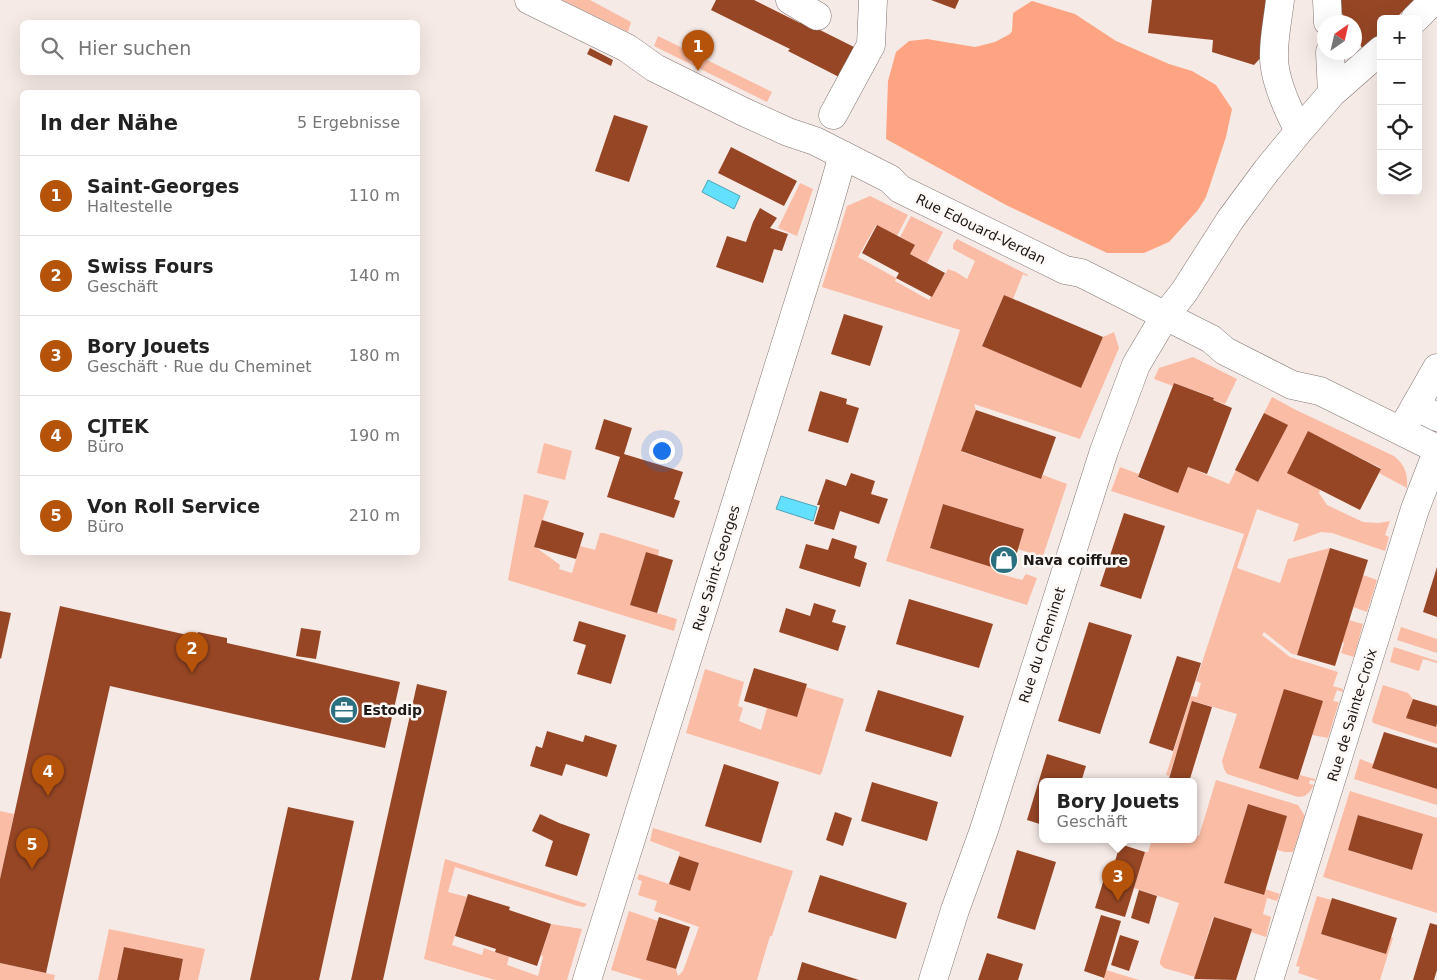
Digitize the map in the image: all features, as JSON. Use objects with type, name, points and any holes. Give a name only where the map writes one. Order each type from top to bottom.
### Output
[{"type":"street","name":"Rue Edouard-Verdan","points":[[529,0],[627,48],[655,68],[673,77],[744,112],[843,155],[890,178],[900,189],[1064,270],[1080,273],[1211,339],[1225,351],[1292,386],[1320,391],[1437,450]]},
{"type":"street","points":[[790,0],[817,16]]},
{"type":"street","points":[[832,115],[871,45],[873,0]]},
{"type":"street","points":[[1280,0],[1274,55],[1279,86],[1299,131]]},
{"type":"street","points":[[1327,0],[1328,15]]},
{"type":"street","points":[[1419,15],[1434,0]]},
{"type":"street","name":"Rue du Cheminet","points":[[933,980],[986,821],[1104,451],[1136,365],[1165,316],[1184,292],[1230,220],[1266,170],[1332,93],[1377,54]]},
{"type":"street","points":[[1330,60],[1332,93]]},
{"type":"street","name":"Rue Saint-Georges","points":[[587,980],[843,155]]},
{"type":"street","points":[[1401,431],[1426,411],[1437,368]]},
{"type":"street","name":"Rue de Sainte-Croix","points":[[1269,980],[1415,509],[1437,450]]},
{"type":"shaded area","points":[[562,0],[590,0],[631,22],[628,32]]},
{"type":"shaded area","points":[[1032,1],[1075,14],[1116,41],[1169,64],[1192,71],[1216,85],[1232,109],[1226,137],[1206,197],[1198,210],[1169,242],[1144,253],[1107,253],[1006,205],[886,139],[888,81],[896,52],[909,41],[927,39],[975,47],[995,42],[1012,31],[1013,13]]},
{"type":"shaded area","points":[[658,36],[772,92],[767,102],[654,46]]},
{"type":"shaded area","points":[[800,183],[813,189],[797,236],[778,228]]},
{"type":"shaded area","points":[[870,196],[908,215],[897,236],[876,225],[858,257],[896,278],[895,281],[929,300],[948,269],[967,279],[975,261],[953,249],[953,244],[957,239],[1028,275],[1023,274],[1013,299],[1004,295],[982,345],[1081,388],[1103,337],[1114,332],[1119,348],[1080,439],[974,404],[976,410],[962,452],[1041,479],[1043,475],[1067,484],[1039,568],[1029,566],[1030,553],[1018,549],[1024,529],[943,504],[930,548],[996,568],[997,573],[1022,580],[1026,574],[1037,578],[1027,605],[886,561],[960,330],[822,287],[847,206]]},
{"type":"shaded area","points":[[911,216],[943,232],[927,263],[910,254],[914,245],[900,237]]},
{"type":"shaded area","points":[[1193,357],[1237,379],[1225,404],[1213,400],[1213,397],[1174,383],[1173,386],[1154,379],[1159,368]]},
{"type":"shaded area","points":[[1272,397],[1394,456],[1403,466],[1407,478],[1407,488],[1379,473],[1381,468],[1308,432],[1320,489],[1319,493],[1327,505],[1363,522],[1379,523],[1390,521],[1385,535],[1389,537],[1385,551],[1332,533],[1321,532],[1293,542],[1299,524],[1257,509],[1237,568],[1280,583],[1288,559],[1330,548],[1297,655],[1292,654],[1264,632],[1262,635],[1290,657],[1338,672],[1333,686],[1343,689],[1343,692],[1337,690],[1333,701],[1339,702],[1328,738],[1312,735],[1322,701],[1260,768],[1298,780],[1300,775],[1315,779],[1315,781],[1310,780],[1309,784],[1314,785],[1306,795],[1301,797],[1227,774],[1222,761],[1237,714],[1193,701],[1169,776],[1166,775],[1191,696],[1197,697],[1201,683],[1196,681],[1244,534],[1111,491],[1120,467],[1139,474],[1138,478],[1178,492],[1188,467],[1229,484],[1236,470],[1258,482],[1287,425],[1264,413]]},
{"type":"shaded area","points":[[544,443],[572,451],[565,480],[537,473]]},
{"type":"shaded area","points":[[524,494],[549,501],[534,546],[560,565],[559,569],[572,573],[580,546],[595,550],[600,533],[659,550],[658,556],[646,552],[630,605],[677,619],[674,631],[508,580]]},
{"type":"shaded area","points":[[1363,575],[1377,580],[1367,612],[1353,607]]},
{"type":"shaded area","points":[[1349,620],[1363,624],[1354,657],[1341,653],[1344,643],[1342,642]]},
{"type":"shaded area","points":[[1401,627],[1437,639],[1437,653],[1397,640]]},
{"type":"shaded area","points":[[1394,647],[1437,661],[1437,663],[1423,659],[1419,671],[1390,662]]},
{"type":"shaded area","points":[[705,669],[744,682],[738,706],[743,708],[739,721],[761,730],[767,708],[797,716],[806,687],[844,699],[820,775],[686,733]]},
{"type":"shaded area","points":[[1383,685],[1408,693],[1413,699],[1407,718],[1435,727],[1437,723],[1437,744],[1373,723],[1372,720]]},
{"type":"shaded area","points":[[1360,759],[1437,789],[1437,805],[1354,779]]},
{"type":"shaded area","points":[[1216,780],[1298,805],[1305,816],[1293,852],[1285,852],[1277,850],[1287,816],[1248,804],[1224,883],[1263,895],[1265,889],[1280,894],[1277,901],[1267,898],[1263,914],[1271,917],[1266,937],[1251,932],[1252,929],[1213,917],[1195,977],[1164,968],[1160,964],[1179,903],[1134,888],[1145,852],[1148,852],[1151,843],[1197,843],[1197,836],[1199,836]]},
{"type":"shaded area","points":[[1350,791],[1437,818],[1437,913],[1323,877]],"holes":[[[1359,815],[1422,834],[1411,870],[1348,850]]]},
{"type":"shaded area","points":[[0,811],[14,814],[0,879]]},
{"type":"shaded area","points":[[653,828],[793,871],[757,980],[644,980],[611,970],[629,911],[658,921],[646,960],[676,969],[678,976],[683,971],[699,927],[654,911],[657,901],[638,895],[642,881],[637,879],[639,874],[690,891],[699,863],[679,856],[680,852],[650,841]]},
{"type":"shaded area","points":[[445,859],[587,904],[584,907],[578,906],[455,867],[448,892],[467,897],[452,945],[482,955],[484,948],[509,957],[507,965],[538,976],[543,957],[541,955],[551,924],[582,929],[567,980],[495,980],[424,959]]},
{"type":"shaded area","points":[[1317,896],[1332,900],[1321,934],[1386,954],[1391,937],[1393,938],[1380,980],[1319,980],[1298,973],[1300,967],[1296,966]]},
{"type":"shaded area","points":[[109,929],[205,949],[198,980],[179,980],[183,959],[124,947],[117,980],[98,980]]},
{"type":"shaded area","points":[[0,963],[55,975],[54,980],[0,980]]},
{"type":"shaded area","points":[[1106,970],[1139,980],[1103,980]]},
{"type":"water","points":[[708,180],[740,196],[734,209],[702,192]]},
{"type":"water","points":[[781,496],[817,507],[813,521],[776,509]]},
{"type":"building","points":[[716,0],[754,0],[854,47],[839,77],[788,51],[790,49],[711,10]]},
{"type":"building","points":[[931,0],[959,0],[955,9]]},
{"type":"building","points":[[1152,0],[1271,0],[1265,53],[1254,65],[1212,52],[1213,40],[1148,33]]},
{"type":"building","points":[[1334,0],[1414,0],[1399,15],[1377,15],[1377,38],[1364,51],[1362,48],[1362,15],[1343,15]]},
{"type":"building","points":[[590,48],[613,60],[611,66],[587,54]]},
{"type":"building","points":[[614,115],[648,126],[629,182],[595,171]]},
{"type":"building","points":[[731,147],[797,181],[784,206],[718,173]]},
{"type":"building","points":[[760,208],[777,218],[770,228],[788,234],[782,251],[774,249],[763,283],[716,267],[727,236],[746,242]]},
{"type":"building","points":[[877,225],[915,245],[910,254],[945,273],[932,297],[896,278],[899,273],[862,253]]},
{"type":"building","points":[[1004,295],[1103,337],[1081,388],[982,346]]},
{"type":"building","points":[[844,314],[883,326],[870,366],[831,354]]},
{"type":"building","points":[[1174,383],[1214,398],[1213,400],[1232,408],[1207,474],[1188,467],[1178,493],[1138,477]]},
{"type":"building","points":[[820,391],[847,399],[846,404],[859,408],[848,443],[808,431]]},
{"type":"building","points":[[976,410],[1056,437],[1041,479],[961,451]]},
{"type":"building","points":[[1264,413],[1288,425],[1258,482],[1235,470]]},
{"type":"building","points":[[604,419],[632,428],[624,454],[683,472],[674,499],[680,501],[674,518],[607,497],[620,457],[595,449]]},
{"type":"building","points":[[1308,431],[1381,469],[1360,510],[1287,473]]},
{"type":"building","points":[[851,473],[875,481],[871,494],[888,499],[879,524],[840,511],[834,530],[814,524],[820,505],[817,505],[826,479],[846,486]]},
{"type":"building","points":[[943,504],[1024,529],[1011,573],[930,548]]},
{"type":"building","points":[[1124,513],[1165,526],[1141,599],[1100,586]]},
{"type":"building","points":[[542,520],[584,533],[576,559],[534,547]]},
{"type":"building","points":[[832,538],[857,546],[854,558],[867,563],[860,587],[799,568],[806,544],[828,550]]},
{"type":"building","points":[[1330,548],[1368,560],[1335,666],[1297,655]]},
{"type":"building","points":[[646,552],[673,560],[657,613],[630,605]]},
{"type":"building","points":[[1437,567],[1437,617],[1423,612]]},
{"type":"building","points":[[909,599],[993,624],[979,668],[896,644]]},
{"type":"building","points":[[814,603],[836,610],[832,622],[846,626],[838,651],[779,632],[786,608],[810,616]]},
{"type":"building","points":[[60,606],[196,637],[198,632],[227,638],[227,643],[400,682],[385,748],[110,686],[46,973],[0,963],[0,879]]},
{"type":"building","points":[[0,611],[11,613],[1,659],[0,658]]},
{"type":"building","points":[[579,621],[626,635],[611,684],[577,674],[586,645],[573,641]]},
{"type":"building","points":[[1089,622],[1132,635],[1100,734],[1058,721]]},
{"type":"building","points":[[301,628],[321,631],[316,659],[296,656]]},
{"type":"building","points":[[1177,656],[1201,663],[1173,751],[1149,743]]},
{"type":"building","points":[[754,668],[807,684],[797,717],[744,701]]},
{"type":"building","points":[[417,684],[447,691],[383,980],[351,980]]},
{"type":"building","points":[[1284,689],[1323,701],[1298,780],[1259,768]]},
{"type":"building","points":[[878,690],[964,716],[951,757],[865,731]]},
{"type":"building","points":[[1413,699],[1437,706],[1436,727],[1406,718]]},
{"type":"building","points":[[1192,701],[1212,707],[1190,778],[1169,778]]},
{"type":"building","points":[[547,731],[583,742],[585,735],[617,745],[607,777],[566,764],[562,776],[530,766],[536,746],[542,748]]},
{"type":"building","points":[[1384,732],[1437,748],[1437,789],[1372,768]]},
{"type":"building","points":[[1047,754],[1086,766],[1082,778],[1040,778]]},
{"type":"building","points":[[724,764],[779,782],[761,843],[705,826]]},
{"type":"building","points":[[1039,780],[1039,824],[1027,820]]},
{"type":"building","points":[[872,782],[938,802],[927,841],[861,821]]},
{"type":"building","points":[[1248,804],[1287,816],[1264,895],[1224,883]]},
{"type":"building","points":[[288,807],[354,821],[319,980],[250,980]]},
{"type":"building","points":[[835,812],[852,818],[843,846],[826,840]]},
{"type":"building","points":[[540,814],[590,834],[577,876],[545,866],[553,841],[532,831]]},
{"type":"building","points":[[1358,815],[1423,834],[1412,870],[1348,850]]},
{"type":"building","points":[[1120,844],[1145,852],[1125,917],[1095,908],[1109,863],[1114,865]]},
{"type":"building","points":[[1017,850],[1056,862],[1035,930],[997,918]]},
{"type":"building","points":[[679,856],[699,863],[690,891],[669,884]]},
{"type":"building","points":[[820,875],[907,903],[896,939],[808,912]]},
{"type":"building","points":[[1139,890],[1157,896],[1149,924],[1131,918]]},
{"type":"building","points":[[468,894],[510,907],[509,910],[551,924],[537,966],[495,952],[496,949],[455,936]]},
{"type":"building","points":[[1332,898],[1397,918],[1386,954],[1321,934]]},
{"type":"building","points":[[1101,915],[1121,921],[1104,978],[1084,971]]},
{"type":"building","points":[[659,917],[690,927],[676,969],[646,960]]},
{"type":"building","points":[[1214,917],[1252,929],[1236,980],[1194,979]]},
{"type":"building","points":[[1430,923],[1437,925],[1437,970],[1434,980],[1413,980]]},
{"type":"building","points":[[1120,935],[1139,941],[1129,971],[1111,965]]},
{"type":"building","points":[[124,947],[183,959],[179,980],[117,980]]},
{"type":"building","points":[[987,953],[1023,964],[1018,980],[978,980]]},
{"type":"building","points":[[802,962],[859,980],[797,980]]},
{"type":"place","name":"Saint-Georges","points":[[698,71]]},
{"type":"place","name":"Nava coiffure","points":[[1004,560]]},
{"type":"place","name":"Swiss Fours","points":[[192,673]]},
{"type":"place","name":"Estodip","points":[[344,710]]},
{"type":"place","name":"CJTEK","points":[[48,796]]},
{"type":"place","name":"Von Roll Service","points":[[32,869]]},
{"type":"place","name":"Bory Jouets","points":[[1118,901]]}]
